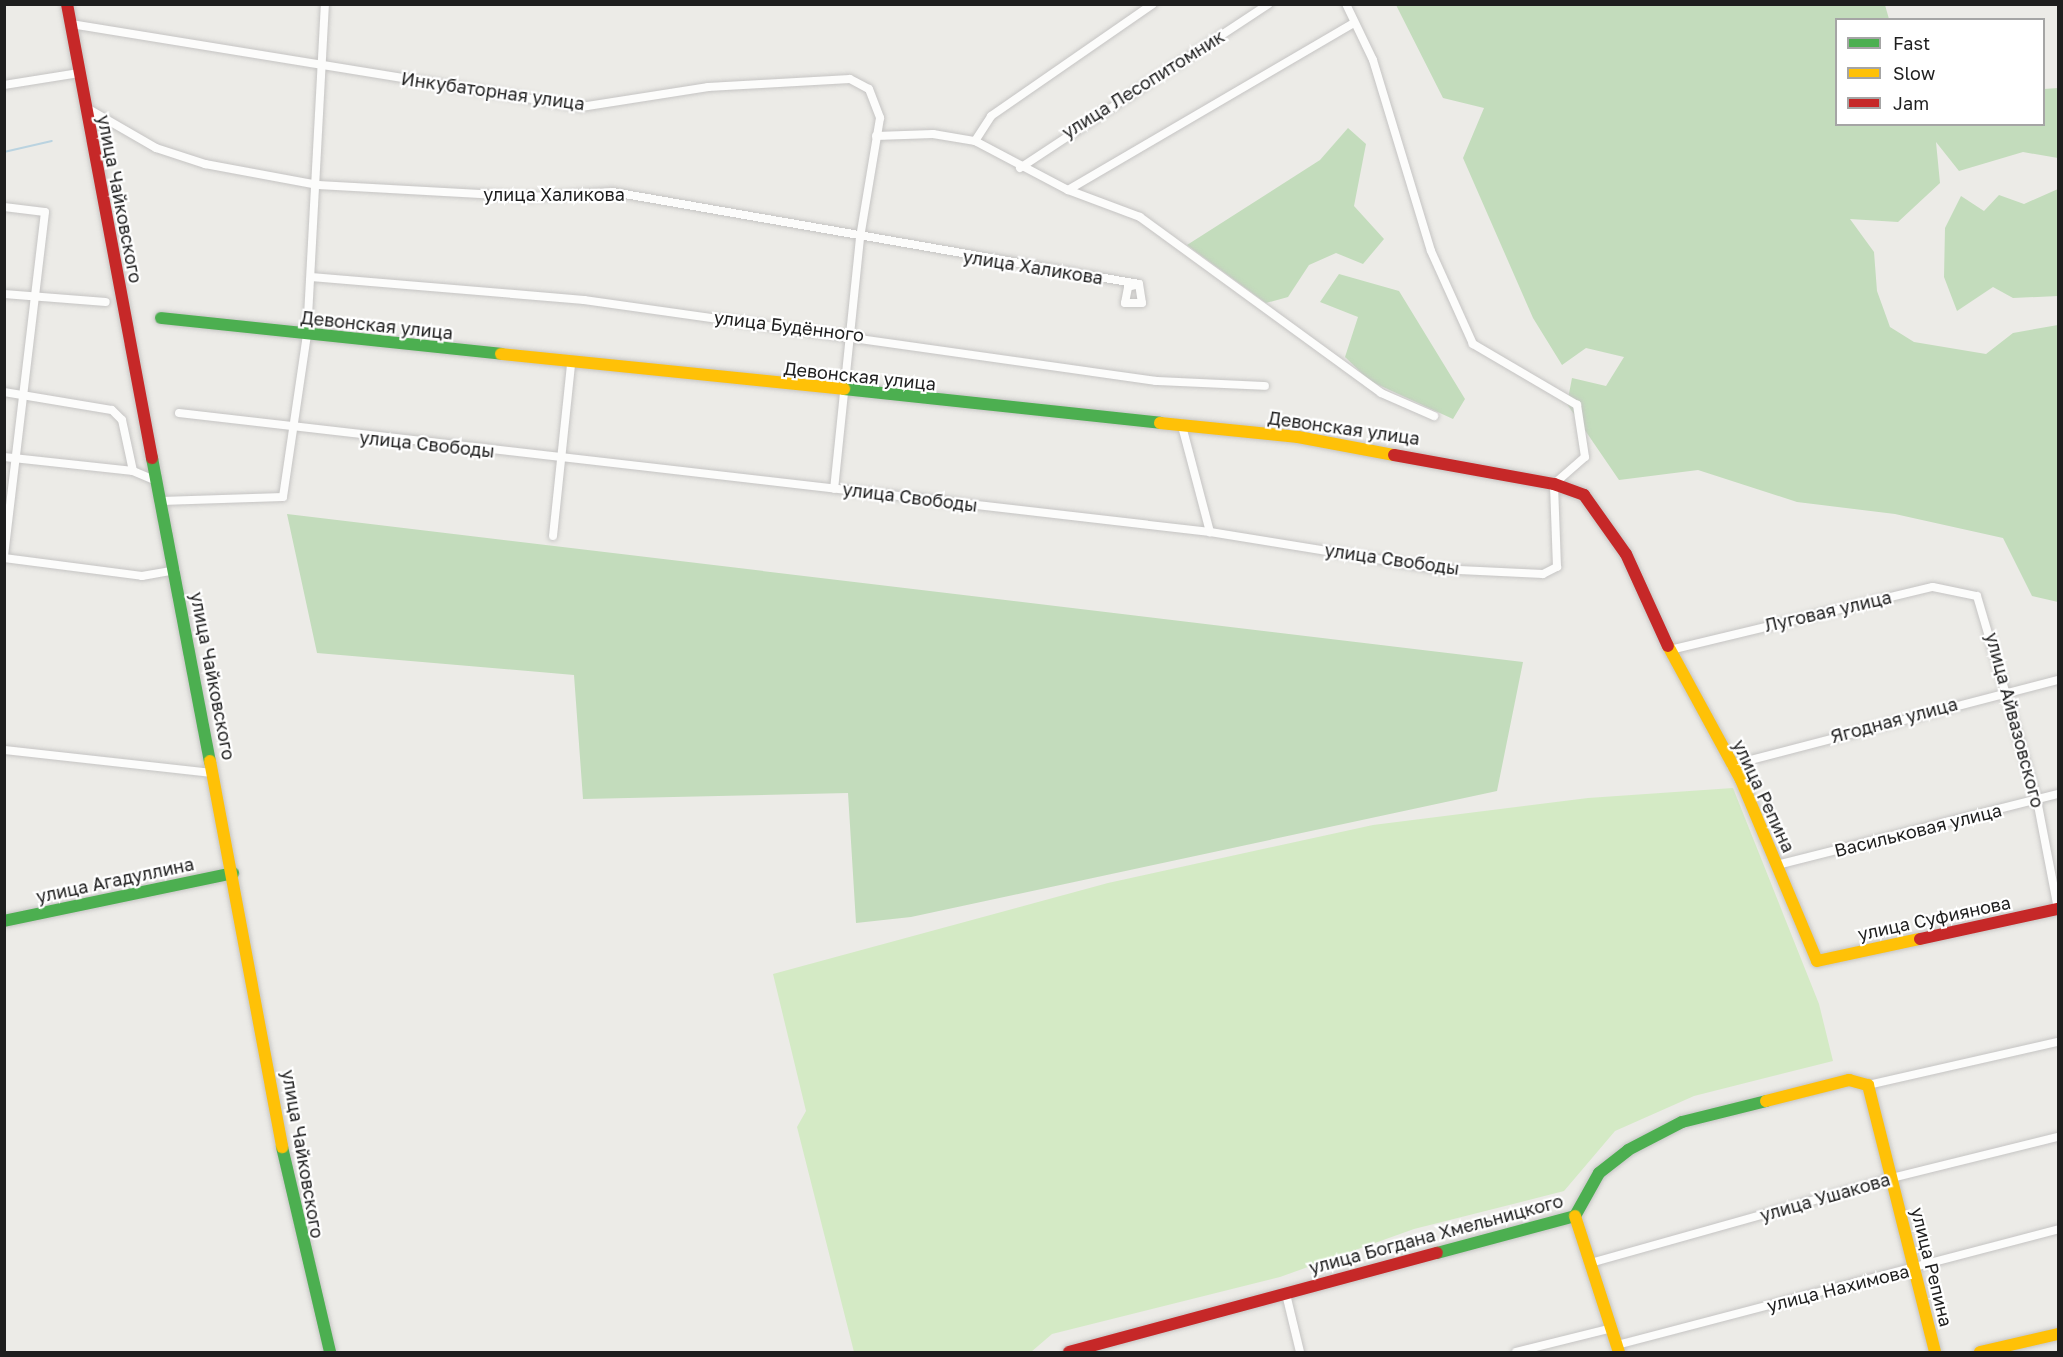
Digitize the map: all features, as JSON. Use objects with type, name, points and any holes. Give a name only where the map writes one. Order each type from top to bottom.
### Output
[{"type":"street","name":"улица Чайковского","points":[[67,4],[156,481],[233,873],[299,1236],[330,1353]]},
{"type":"street","points":[[161,501],[283,496],[307,335],[318,185],[325,4]]},
{"type":"street","points":[[975,141],[991,116],[1153,4]]},
{"type":"street","name":"улица Лесопитомник","points":[[1020,168],[1035,153],[1269,4]]},
{"type":"street","points":[[1346,4],[1373,60],[1431,250],[1473,344],[1577,405],[1585,457],[1554,484]]},
{"type":"street","points":[[1068,190],[1354,23]]},
{"type":"street","name":"Инкубаторная улица","points":[[71,24],[581,107],[708,87],[850,79],[869,88],[880,118],[860,238],[848,333],[834,489]]},
{"type":"street","points":[[4,85],[79,73]]},
{"type":"street","name":"улица Халикова","points":[[85,107],[166,151],[318,185],[530,197],[613,192],[860,238],[1139,284]]},
{"type":"street","points":[[876,136],[933,134],[975,141],[1020,168],[1068,190],[1140,217],[1381,393],[1434,416]]},
{"type":"street","points":[[4,207],[45,212],[21,393],[4,558],[142,576],[175,570]]},
{"type":"street","name":"улица Будённого","points":[[311,277],[584,300],[848,333],[1156,381],[1265,386]]},
{"type":"street","points":[[4,294],[105,302]]},
{"type":"street","name":"Девонская улица","points":[[160,318],[571,364],[1298,437],[1554,484],[1584,495],[1604,519],[1670,650]]},
{"type":"street","points":[[553,536],[571,364]]},
{"type":"street","points":[[4,392],[21,393],[112,410],[122,420],[133,471]]},
{"type":"street","name":"улица Свободы","points":[[178,413],[294,430],[560,457],[1210,532],[1438,569],[1543,574],[1557,567],[1554,484]]},
{"type":"street","points":[[1182,426],[1210,532]]},
{"type":"street","points":[[4,457],[133,471],[156,481]]},
{"type":"street","name":"Луговая улица","points":[[1670,650],[1933,587],[1962,589],[1983,603]]},
{"type":"street","name":"улица Айвазовского","points":[[1983,603],[2005,693],[2037,800],[2058,909]]},
{"type":"street","name":"улица Репина","points":[[1670,650],[1731,765],[1777,865],[1816,961]]},
{"type":"street","name":"Ягодная улица","points":[[1731,765],[2058,680]]},
{"type":"street","points":[[4,750],[213,773]]},
{"type":"street","name":"Васильковая улица","points":[[1777,865],[2058,794]]},
{"type":"street","name":"улица Агадуллина","points":[[4,921],[233,873]]},
{"type":"street","name":"улица Суфиянова","points":[[1816,961],[2058,909]]},
{"type":"street","name":"улица Богдана Хмельницкого","points":[[1069,1353],[1575,1216],[1599,1173],[1628,1150],[1682,1122],[1849,1080],[1868,1085],[2058,1042]]},
{"type":"street","name":"улица Репина","points":[[1868,1085],[1935,1353]]},
{"type":"street","name":"улица Ушакова","points":[[1594,1262],[1892,1178],[2058,1137]]},
{"type":"street","points":[[1575,1216],[1594,1262],[1618,1349]]},
{"type":"street","name":"улица Нахимова","points":[[1618,1349],[2058,1229]]},
{"type":"street","points":[[1286,1294],[1300,1353]]},
{"type":"street","points":[[1516,1353],[1612,1328]]},
{"type":"street","points":[[1980,1353],[2058,1334]]},
{"type":"green space","points":[[1396,5],[1885,5],[1889,18],[1835,18],[1835,126],[2045,126],[2045,89],[2058,88],[2058,158],[2023,152],[1959,171],[1936,142],[1940,183],[1898,222],[1850,219],[1874,252],[1877,291],[1890,327],[1914,342],[1986,354],[2013,333],[2058,325],[2058,602],[2032,596],[2003,538],[1895,514],[1797,502],[1698,470],[1619,480],[1567,404],[1572,378],[1606,386],[1624,357],[1586,348],[1562,365],[1533,318],[1463,158],[1484,108],[1443,98]]},
{"type":"green space","points":[[1348,128],[1366,144],[1354,206],[1384,239],[1363,264],[1336,253],[1309,265],[1288,297],[1266,303],[1187,245],[1320,160]]},
{"type":"green space","points":[[2058,189],[2058,296],[2013,298],[1993,287],[1957,311],[1944,277],[1945,228],[1961,196],[1984,211],[1999,195],[2024,204]]},
{"type":"green space","points":[[1339,274],[1399,291],[1465,399],[1453,419],[1370,381],[1345,357],[1358,317],[1320,302]]},
{"type":"green space","points":[[287,514],[1523,662],[1497,791],[911,917],[856,923],[848,793],[583,799],[574,675],[317,653]]},
{"type":"green space","points":[[1733,788],[1819,1004],[1833,1061],[1694,1096],[1615,1131],[1564,1191],[1414,1229],[1280,1277],[1052,1334],[1031,1352],[854,1352],[797,1127],[806,1111],[773,974],[1108,883],[1373,825],[1588,798]]},
{"type":"waterway","points":[[4,152],[52,141]]},
{"type":"traffic: fast","points":[[161,318],[501,354]]},
{"type":"traffic: fast","points":[[844,389],[1160,423]]},
{"type":"traffic: fast","points":[[152,458],[210,761]]},
{"type":"traffic: fast","points":[[4,921],[233,873]]},
{"type":"traffic: fast","points":[[1437,1253],[1575,1216],[1599,1173],[1628,1150],[1682,1122],[1766,1101]]},
{"type":"traffic: fast","points":[[282,1147],[330,1352]]},
{"type":"traffic: slow","points":[[501,354],[844,389]]},
{"type":"traffic: slow","points":[[1160,423],[1298,437],[1394,455]]},
{"type":"traffic: slow","points":[[1668,646],[1741,780],[1817,961],[1920,939]]},
{"type":"traffic: slow","points":[[210,761],[282,1147]]},
{"type":"traffic: slow","points":[[1766,1101],[1849,1080],[1868,1085],[1935,1352]]},
{"type":"traffic: slow","points":[[1575,1216],[1619,1352]]},
{"type":"traffic: slow","points":[[1980,1352],[2058,1334]]},
{"type":"traffic: jam","points":[[67,4],[152,458]]},
{"type":"traffic: jam","points":[[1394,455],[1554,484],[1584,495],[1626,554],[1668,646]]},
{"type":"traffic: jam","points":[[1920,939],[2058,909]]},
{"type":"traffic: jam","points":[[1069,1352],[1437,1253]]}]
